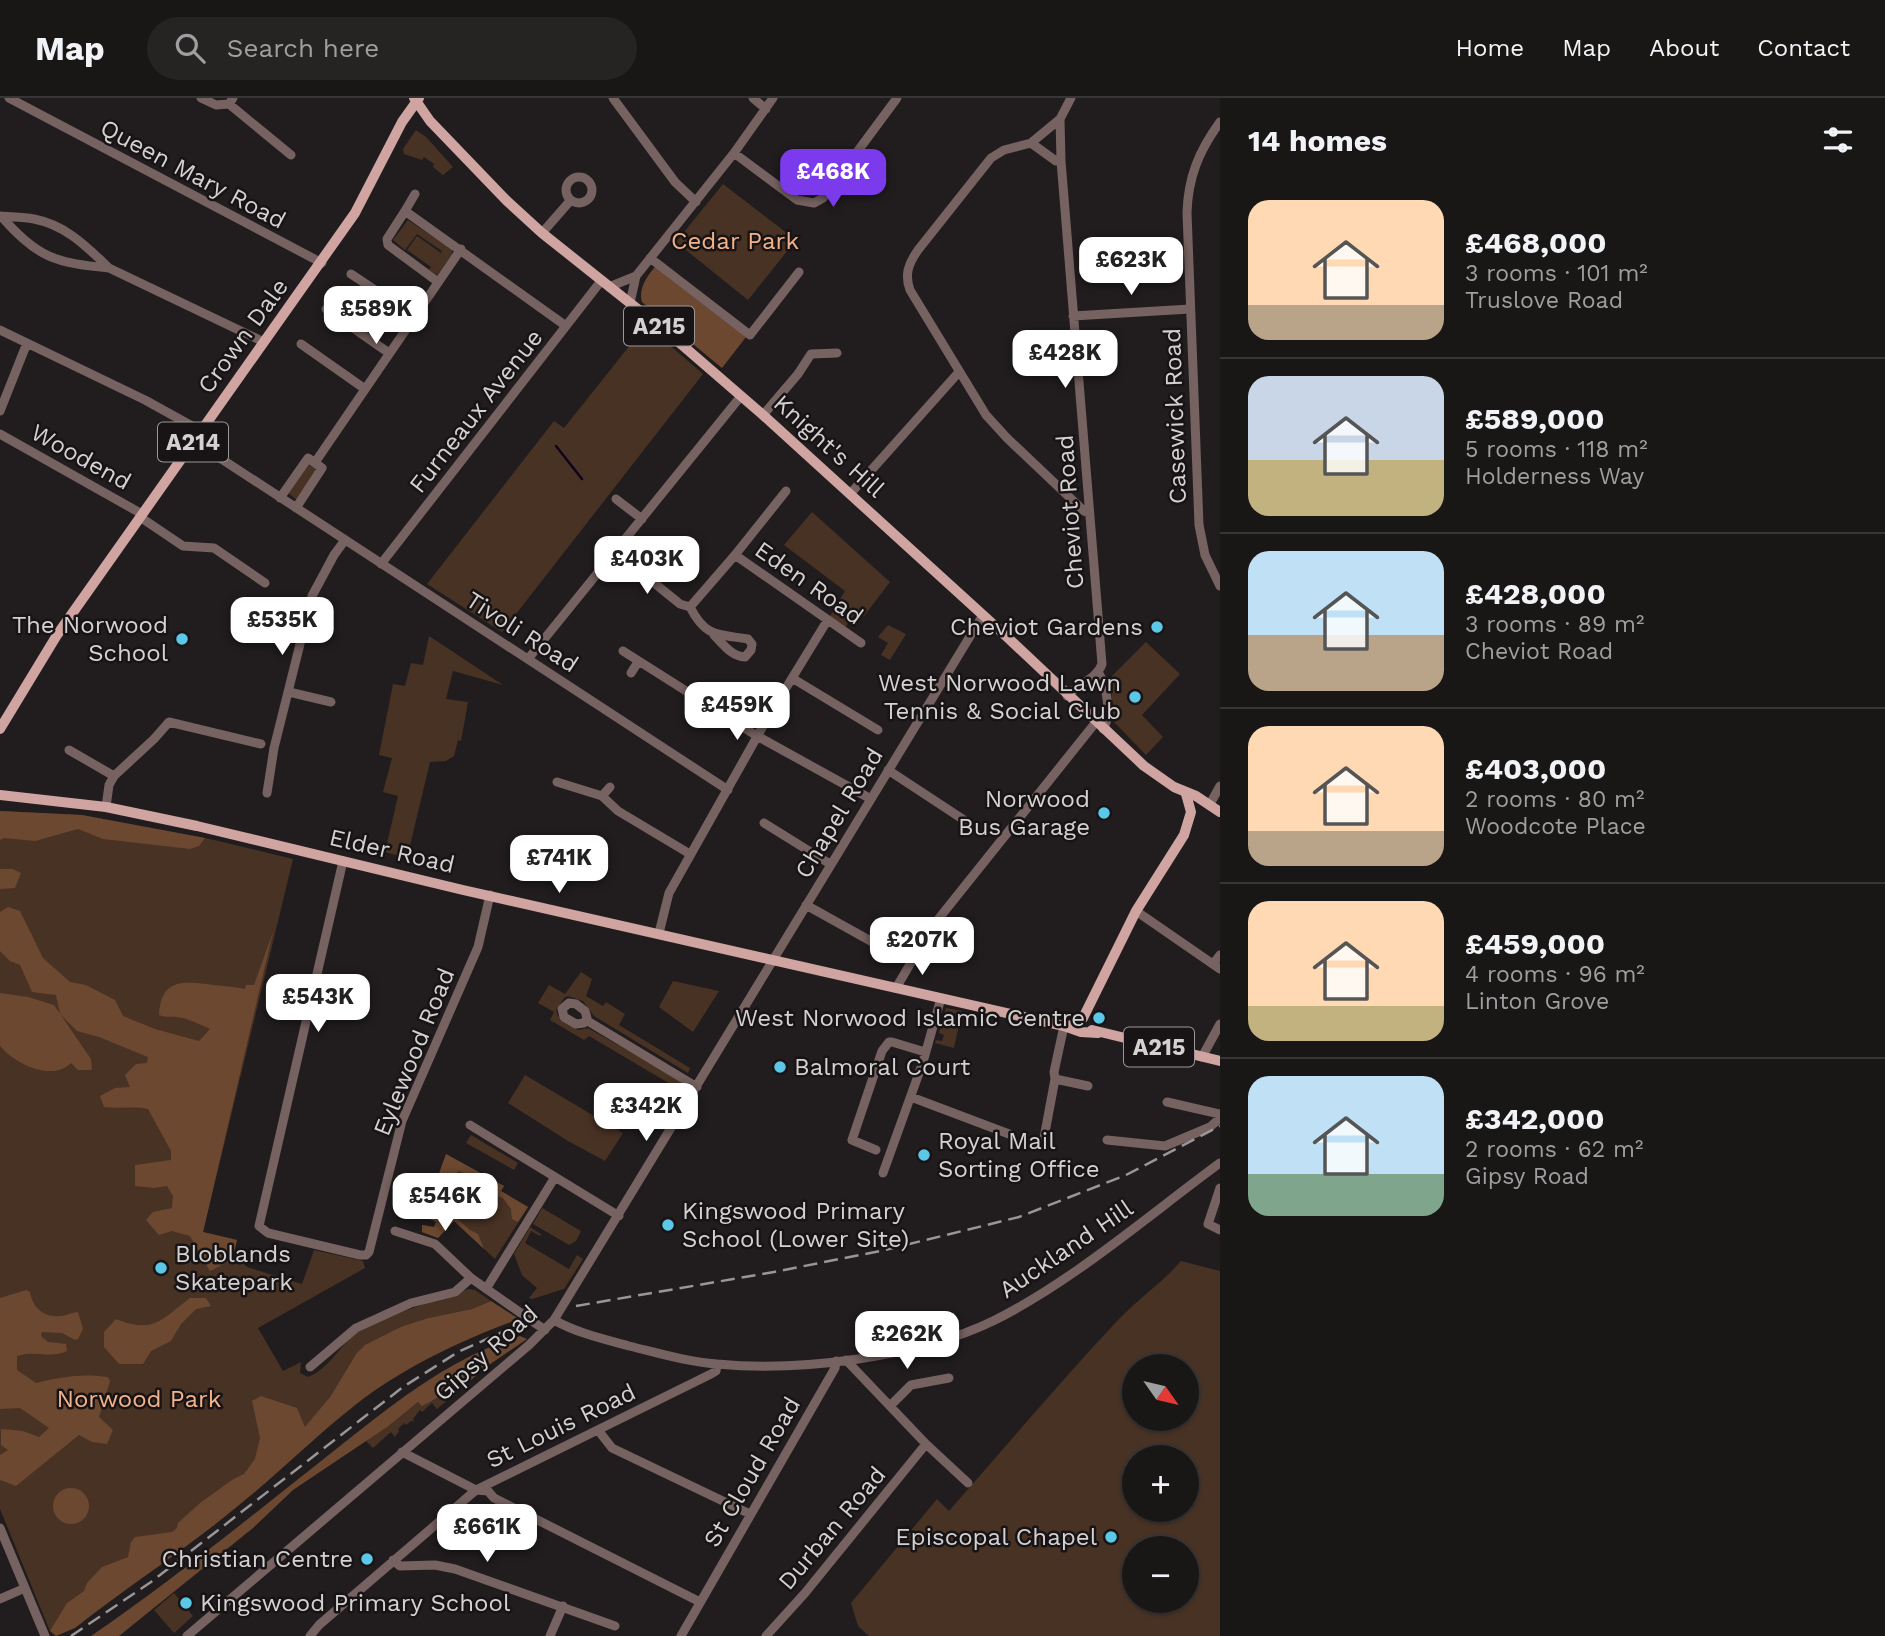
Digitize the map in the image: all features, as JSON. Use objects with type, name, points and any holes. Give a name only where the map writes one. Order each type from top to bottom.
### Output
[{"type":"main road","name":"Crown Dale","points":[[0,729],[57,635],[322,263],[363,201],[416,99]]},
{"type":"main road","name":"Knight's Hill","points":[[416,99],[445,136],[507,201],[542,233],[763,415],[1150,771],[1214,808]]},
{"type":"main road","points":[[1064,1026],[1077,1024],[1087,1012],[1136,911],[1184,835],[1191,806],[1186,793]]},
{"type":"main road","name":"Elder Road","points":[[0,795],[106,807],[197,826],[1081,1032],[1098,1033]]},
{"type":"main road","points":[[1189,822],[1201,811],[1214,808]]},
{"type":"main road","name":"A215","points":[[1087,1012],[1087,1024],[1098,1033],[1220,1061]]},
{"type":"street","name":"Queen Mary Road","points":[[9,98],[322,263]]},
{"type":"street","points":[[201,98],[216,105],[231,101],[291,155]]},
{"type":"street","points":[[613,98],[676,181],[696,202]]},
{"type":"street","points":[[753,98],[766,109]]},
{"type":"street","points":[[630,303],[636,276],[734,153],[773,98]]},
{"type":"street","points":[[734,153],[797,200],[814,203],[823,198],[897,98]]},
{"type":"street","name":"Cheviot Road","points":[[1071,98],[1060,119],[1061,161],[1102,664],[1098,672],[1104,683],[1108,721],[1100,725]]},
{"type":"street","points":[[1060,119],[1031,144],[1004,150],[991,158],[918,250],[907,270],[910,290],[994,425],[1084,512],[1089,513]]},
{"type":"street","name":"Casewick Road","points":[[1220,122],[1197,157],[1189,184],[1186,214],[1199,526],[1205,555],[1220,586]]},
{"type":"street","points":[[1031,144],[1056,161],[1061,161]]},
{"type":"street","points":[[415,194],[387,239],[388,245],[438,282]]},
{"type":"street","points":[[542,233],[570,201]]},
{"type":"street","points":[[405,211],[566,326]]},
{"type":"street","points":[[0,216],[37,219],[54,226],[84,244],[109,268],[264,342]]},
{"type":"street","points":[[0,216],[41,254],[61,262],[109,268]]},
{"type":"street","points":[[316,461],[461,249]]},
{"type":"street","points":[[650,258],[750,335],[799,272]]},
{"type":"street","points":[[351,274],[414,316]]},
{"type":"street","points":[[605,284],[636,276]]},
{"type":"street","name":"Furneaux Avenue","points":[[381,564],[566,326],[605,284]]},
{"type":"street","points":[[326,309],[389,353]]},
{"type":"street","points":[[1073,316],[1190,309]]},
{"type":"street","name":"Tivoli Road","points":[[0,330],[145,400],[280,498],[728,790]]},
{"type":"street","points":[[0,411],[27,344]]},
{"type":"street","points":[[301,344],[365,389]]},
{"type":"street","points":[[763,415],[798,374],[811,354],[837,353]]},
{"type":"street","points":[[850,494],[959,372]]},
{"type":"street","points":[[528,659],[741,396]]},
{"type":"street","name":"Woodend","points":[[0,435],[141,516],[183,546],[214,548],[265,583]]},
{"type":"street","points":[[280,498],[307,458],[316,461],[322,468],[296,508]]},
{"type":"street","points":[[690,607],[786,491]]},
{"type":"street","points":[[616,499],[642,519]]},
{"type":"street","points":[[267,793],[274,748],[312,596],[345,540]]},
{"type":"street","points":[[615,552],[680,604],[690,607],[696,620],[714,635]]},
{"type":"street","name":"Eden Road","points":[[735,555],[861,643]]},
{"type":"street","name":"Chapel Road","points":[[773,959],[983,615]]},
{"type":"street","points":[[659,933],[669,893],[690,854],[827,621]]},
{"type":"street","points":[[623,652],[757,736],[871,799]]},
{"type":"street","points":[[631,673],[638,662]]},
{"type":"street","points":[[1067,696],[1098,672]]},
{"type":"street","points":[[792,678],[878,730]]},
{"type":"street","points":[[289,692],[331,702]]},
{"type":"street","points":[[106,807],[109,785],[114,776],[169,722],[261,744]]},
{"type":"street","points":[[897,988],[932,927],[1100,725]]},
{"type":"street","points":[[69,750],[114,776]]},
{"type":"street","points":[[888,770],[964,820]]},
{"type":"street","points":[[557,782],[602,796],[618,811],[690,854]]},
{"type":"street","points":[[1214,808],[1220,786]]},
{"type":"street","points":[[602,796],[610,787]]},
{"type":"street","points":[[764,823],[830,864]]},
{"type":"street","name":"Eylewood Road","points":[[343,861],[259,1216],[259,1228],[279,1236],[366,1255],[376,1226],[402,1121],[474,957],[491,895]]},
{"type":"street","points":[[806,905],[876,944]]},
{"type":"street","points":[[1136,911],[1217,967],[1220,955]]},
{"type":"street","name":"Gipsy Road","points":[[187,1636],[554,1320],[773,959]]},
{"type":"street","points":[[883,1173],[911,1097],[941,998]]},
{"type":"street","points":[[586,1020],[697,1087]]},
{"type":"street","points":[[1202,1057],[1220,1024]]},
{"type":"street","points":[[1044,1138],[1064,1026]]},
{"type":"street","points":[[876,1150],[852,1140],[882,1051],[892,1042],[925,1052]]},
{"type":"street","points":[[1055,1079],[1087,1086]]},
{"type":"street","points":[[911,1097],[1009,1134]]},
{"type":"street","points":[[1107,1140],[1165,1146],[1210,1127],[1220,1116],[1167,1102]]},
{"type":"street","points":[[470,1125],[619,1216]]},
{"type":"street","name":"Auckland Hill","points":[[554,1320],[572,1329],[613,1342],[718,1364],[796,1366],[914,1348],[967,1331],[1002,1316],[1071,1273],[1220,1163]]},
{"type":"street","points":[[486,1289],[555,1177]]},
{"type":"street","points":[[1220,1188],[1208,1224],[1220,1230]]},
{"type":"street","points":[[395,1231],[435,1244],[471,1278],[545,1330]]},
{"type":"street","points":[[310,1367],[356,1328],[403,1306],[455,1292],[471,1278]]},
{"type":"street","points":[[841,1361],[891,1406],[926,1444],[968,1483]]},
{"type":"street","name":"St Cloud Road","points":[[681,1636],[841,1361]]},
{"type":"street","name":"St Louis Road","points":[[310,1636],[319,1625],[476,1490],[711,1374],[718,1364]]},
{"type":"street","points":[[891,1406],[911,1385],[949,1378]]},
{"type":"street","points":[[598,1430],[612,1448],[750,1514]]},
{"type":"street","name":"Durban Road","points":[[766,1636],[805,1593],[926,1444]]},
{"type":"street","points":[[402,1452],[476,1490],[488,1491],[492,1497],[512,1508],[700,1602]]},
{"type":"street","points":[[0,1528],[45,1636]]},
{"type":"street","points":[[393,1560],[401,1566],[435,1565],[455,1569],[615,1626]]},
{"type":"street","points":[[0,1599],[25,1588]]},
{"type":"street","points":[[550,1636],[563,1606]]},
{"type":"green space","points":[[416,130],[426,137],[453,167],[443,175],[424,157],[422,160],[404,154],[403,149]]},
{"type":"green space","name":"Cedar Park","points":[[723,184],[796,240],[748,300],[676,242]]},
{"type":"green space","points":[[408,220],[452,249],[452,254],[437,275],[429,270],[431,267],[407,250],[417,236],[441,253],[442,251],[417,234],[405,250],[393,240]]},
{"type":"green space","points":[[646,325],[703,374],[502,632],[427,584],[554,421],[564,428]]},
{"type":"green space","points":[[307,464],[316,469],[297,500],[288,493]]},
{"type":"green space","points":[[812,512],[890,582],[864,616],[857,611],[844,629],[829,618],[845,591],[784,545]]},
{"type":"green space","points":[[888,625],[906,634],[890,660],[881,655],[888,643],[878,637]]},
{"type":"green space","points":[[429,636],[503,685],[453,671],[446,699],[468,702],[461,741],[458,740],[454,756],[446,761],[430,762],[407,858],[385,852],[398,796],[383,792],[392,758],[379,755],[393,684],[405,686],[411,663],[423,665]]},
{"type":"green space","name":"West Norwood Lawn Tennis & Social Club","points":[[1146,642],[1180,674],[1142,715],[1163,737],[1146,755],[1114,722],[1110,678]]},
{"type":"green space","name":"Norwood Park","points":[[0,811],[82,815],[210,839],[293,859],[203,1232],[237,1240],[232,1260],[302,1284],[314,1250],[363,1261],[365,1268],[258,1328],[283,1371],[301,1362],[300,1373],[308,1377],[323,1368],[361,1330],[468,1289],[475,1290],[491,1301],[472,1309],[403,1326],[356,1354],[330,1397],[305,1428],[109,1594],[50,1631],[0,1509]]},
{"type":"green space","points":[[581,972],[592,979],[586,996],[603,1006],[606,1002],[625,1014],[619,1025],[690,1068],[688,1073],[594,1016],[583,1001],[568,996],[564,998],[556,1010],[558,1016],[578,1030],[588,1028],[682,1081],[677,1088],[589,1036],[584,1040],[550,1020],[554,1012],[538,1003],[549,985],[565,994]]},
{"type":"green space","points":[[673,981],[719,991],[693,1032],[659,1007]]},
{"type":"green space","points":[[946,1008],[962,1011],[954,1048],[935,1043],[936,1040],[942,1041],[944,1035],[939,1033]]},
{"type":"green space","points":[[525,1075],[623,1133],[605,1161],[508,1103]]},
{"type":"green space","points":[[471,1135],[518,1163],[514,1170],[466,1143]]},
{"type":"green space","points":[[446,1154],[504,1186],[501,1191],[528,1207],[495,1259],[454,1221],[438,1238],[422,1232],[422,1225],[434,1227],[436,1222],[424,1216]]},
{"type":"green space","points":[[542,1208],[581,1231],[576,1241],[569,1245],[533,1224]]},
{"type":"green space","points":[[530,1227],[541,1234],[540,1236],[531,1231],[525,1243],[569,1269],[577,1255],[583,1259],[564,1289],[532,1299],[529,1298],[537,1288],[522,1275],[514,1254]]},
{"type":"green space","points":[[1181,1261],[1220,1271],[1220,1636],[869,1636],[858,1626],[851,1603],[937,1499],[949,1511],[1118,1320]]},
{"type":"green space","points":[[456,1393],[437,1409],[432,1403],[422,1412],[420,1410],[413,1419],[414,1422],[406,1425],[404,1423],[395,1437],[391,1432],[373,1448],[366,1441],[418,1402],[432,1401],[443,1395]]},
{"type":"green space","points":[[174,1593],[193,1616],[174,1633],[154,1610]]},
{"type":"shaded area","points":[[655,267],[746,337],[722,368],[642,302],[642,288]]},
{"type":"shaded area","points":[[0,811],[82,815],[205,838],[199,846],[190,849],[103,839],[78,829],[35,841],[4,838],[0,840]]},
{"type":"shaded area","points":[[0,869],[13,869],[21,873],[15,888],[0,889]]},
{"type":"shaded area","points":[[8,907],[20,911],[43,958],[70,982],[86,985],[115,1000],[123,1016],[155,1029],[199,1041],[210,1029],[185,1018],[159,1015],[163,995],[168,989],[180,984],[196,983],[245,989],[246,985],[254,985],[273,932],[203,1232],[237,1240],[232,1260],[210,1271],[190,1236],[172,1231],[159,1235],[146,1220],[153,1212],[172,1208],[173,1196],[167,1186],[135,1186],[135,1165],[171,1160],[171,1151],[148,1109],[104,1107],[100,1096],[115,1088],[130,1087],[125,1075],[136,1064],[147,1063],[148,1057],[77,1031],[60,1014],[56,995],[32,992],[20,965],[10,961],[0,951],[0,912]]},
{"type":"shaded area","points":[[0,993],[28,997],[54,1005],[91,1059],[92,1070],[78,1070],[71,1063],[54,1071],[44,1071],[24,1064],[7,1053],[0,1046]]},
{"type":"shaded area","points":[[446,1154],[504,1186],[501,1191],[528,1207],[518,1222],[512,1219],[511,1209],[503,1198],[494,1195],[473,1176],[458,1171],[451,1178],[447,1192],[450,1198],[444,1213],[455,1217],[478,1234],[484,1249],[454,1221],[438,1238],[422,1232],[422,1225],[434,1227],[436,1222],[424,1216]]},
{"type":"shaded area","points":[[26,1290],[30,1292],[36,1307],[44,1313],[60,1316],[78,1312],[83,1329],[75,1340],[62,1333],[42,1332],[41,1336],[48,1342],[66,1344],[67,1351],[17,1356],[17,1370],[36,1383],[72,1376],[108,1377],[110,1381],[99,1417],[113,1430],[107,1444],[92,1442],[79,1435],[16,1486],[0,1480],[0,1455],[8,1450],[1,1445],[1,1429],[23,1431],[39,1437],[49,1428],[20,1408],[0,1409],[0,1298]]},
{"type":"shaded area","points":[[190,1298],[206,1298],[211,1306],[196,1309],[181,1324],[171,1341],[151,1351],[143,1364],[119,1364],[104,1347],[104,1332],[116,1319],[148,1325],[164,1318]]},
{"type":"shaded area","points":[[491,1301],[519,1319],[433,1356],[392,1379],[338,1419],[249,1497],[75,1628],[56,1636],[50,1631],[67,1603],[84,1591],[87,1583],[102,1567],[128,1557],[131,1542],[135,1537],[172,1532],[200,1503],[244,1474],[255,1459],[260,1438],[252,1401],[261,1396],[297,1408],[305,1427],[330,1397],[356,1354],[365,1345],[403,1326],[472,1309]]},
{"type":"shaded area","points":[[520,1336],[527,1339],[486,1367],[456,1393],[443,1395],[422,1406],[418,1402],[387,1427],[293,1490],[253,1528],[119,1636],[91,1636],[175,1575],[410,1393],[463,1360]]},
{"type":"shaded area","points":[[71,1488],[84,1493],[89,1506],[84,1519],[71,1524],[58,1519],[53,1506],[58,1493]]},
{"type":"waterway","points":[[556,446],[582,479]]},
{"type":"railway","points":[[576,1306],[885,1250],[1019,1217],[1126,1175],[1220,1126]]},
{"type":"railway","points":[[71,1636],[151,1582],[403,1387],[458,1352],[520,1324]]},
{"type":"place","name":"Cheviot Gardens","points":[[1157,627]]},
{"type":"place","name":"The Norwood School","points":[[182,639]]},
{"type":"place","name":"West Norwood Lawn Tennis & Social Club","points":[[1135,697]]},
{"type":"place","name":"Norwood Bus Garage","points":[[1104,813]]},
{"type":"place","name":"West Norwood Islamic Centre","points":[[1099,1018]]},
{"type":"place","name":"Balmoral Court","points":[[780,1067]]},
{"type":"place","name":"Royal Mail Sorting Office","points":[[924,1155]]},
{"type":"place","name":"Kingswood Primary School (Lower Site)","points":[[668,1225]]},
{"type":"place","name":"Bloblands Skatepark","points":[[161,1268]]},
{"type":"place","name":"Episcopal Chapel","points":[[1111,1537]]},
{"type":"place","name":"Christian Centre","points":[[367,1559]]},
{"type":"place","name":"Kingswood Primary School","points":[[186,1603]]}]
